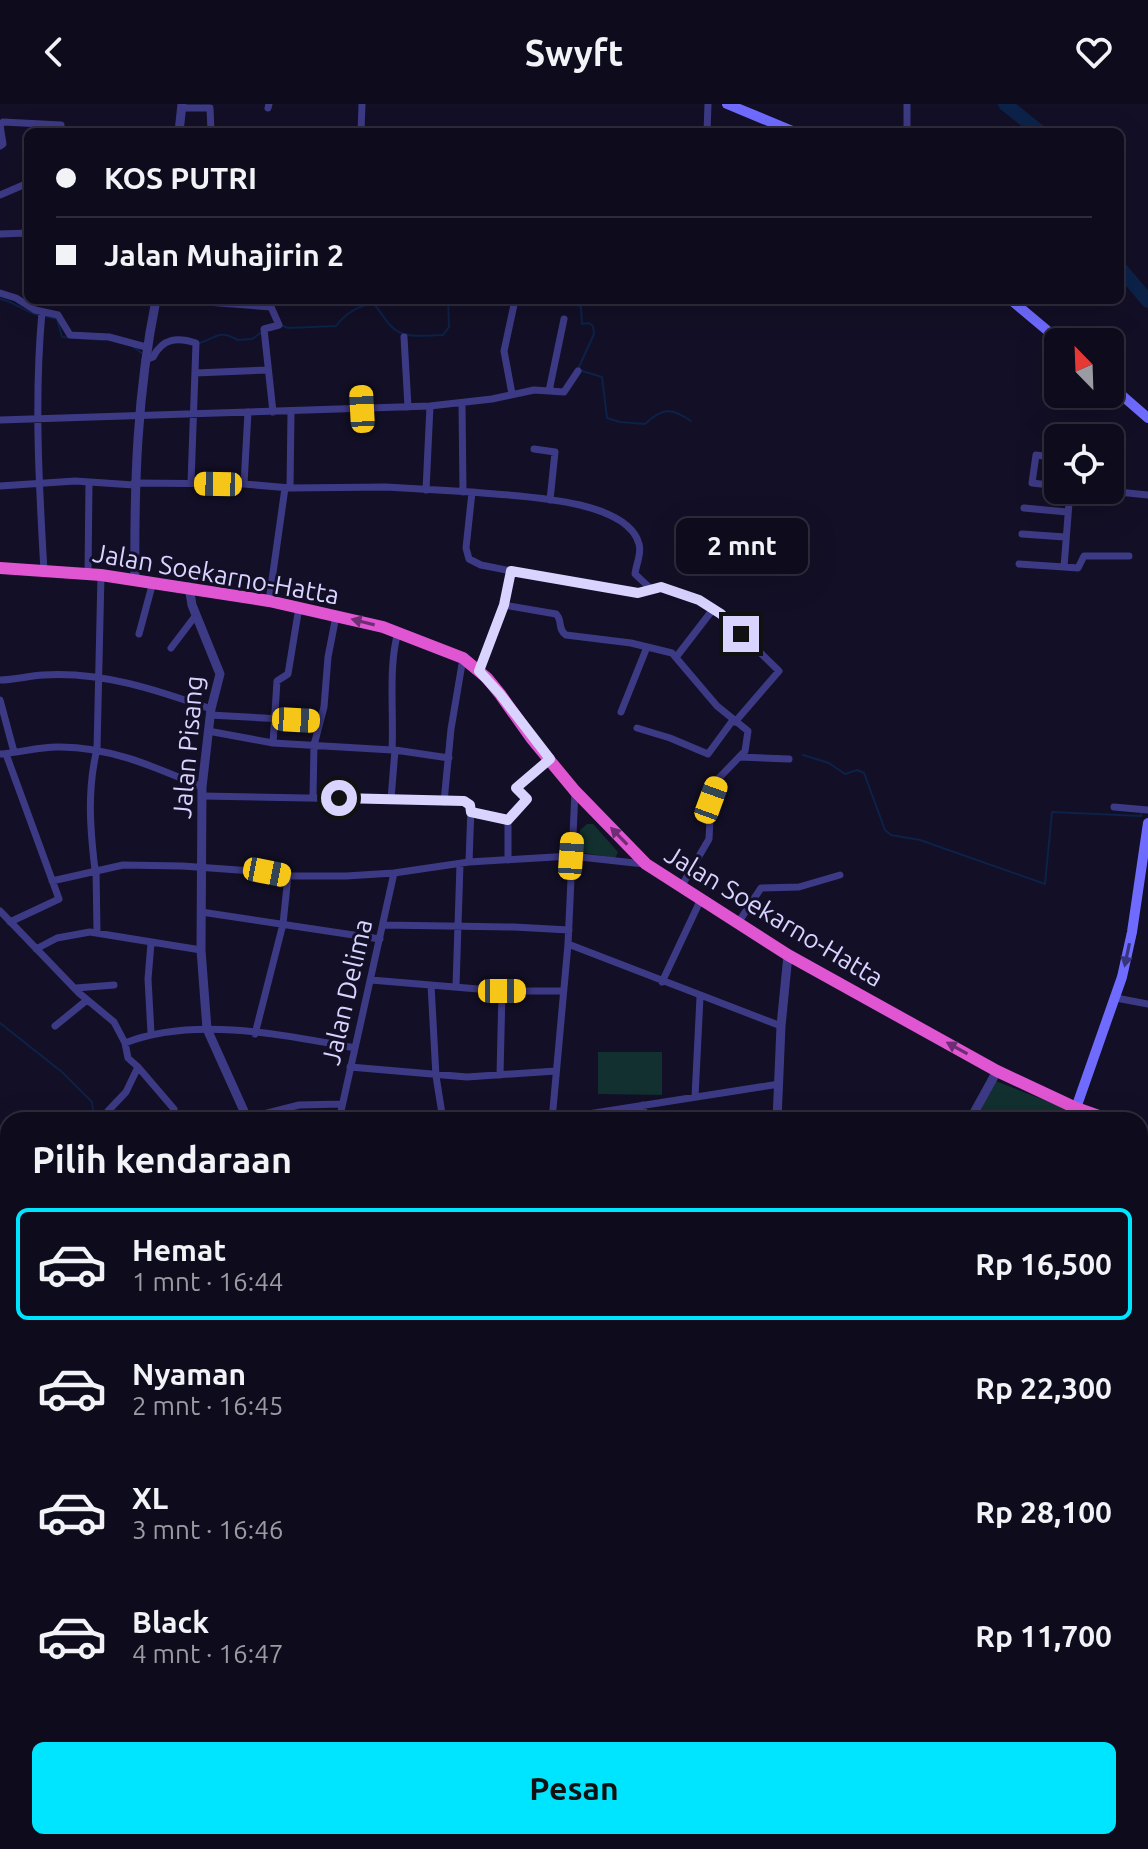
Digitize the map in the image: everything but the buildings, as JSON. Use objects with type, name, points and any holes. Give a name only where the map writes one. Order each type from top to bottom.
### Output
[{"type":"highway","name":"Jalan Soekarno-Hatta","points":[[0,568],[135,579],[269,601],[398,632],[463,658],[500,694],[575,791],[646,864],[788,955],[1070,1112]]},
{"type":"main road","points":[[727,104],[780,128]]},
{"type":"main road","points":[[1016,304],[1044,328]]},
{"type":"main road","points":[[1124,397],[1148,418]]},
{"type":"main road","points":[[1075,1112],[1116,998],[1144,883],[1148,823]]},
{"type":"street","points":[[361,128],[362,104]]},
{"type":"street","points":[[707,128],[708,104]]},
{"type":"street","points":[[907,104],[907,128]]},
{"type":"street","points":[[179,128],[182,106],[210,108],[211,128]]},
{"type":"street","points":[[0,146],[3,144],[0,125],[3,122],[61,125]]},
{"type":"street","points":[[0,195],[24,185]]},
{"type":"street","points":[[0,234],[24,233]]},
{"type":"street","points":[[0,293],[24,304]]},
{"type":"street","points":[[25,304],[32,309],[58,315],[65,331],[74,336],[109,337],[153,357],[159,346],[167,342],[196,343],[191,483]]},
{"type":"street","points":[[135,579],[134,484],[138,416],[145,354],[155,304]]},
{"type":"street","points":[[232,304],[271,307],[279,325],[264,331],[273,412]]},
{"type":"street","points":[[512,394],[504,351],[514,304]]},
{"type":"street","points":[[42,312],[38,419],[44,571]]},
{"type":"street","points":[[549,391],[564,319]]},
{"type":"street","points":[[404,337],[408,407]]},
{"type":"street","points":[[195,373],[267,370]]},
{"type":"street","points":[[0,420],[462,404],[512,394],[564,392],[578,371]]},
{"type":"street","points":[[361,393],[362,409]]},
{"type":"street","points":[[462,404],[467,492],[466,548],[469,559],[481,565],[624,591],[645,593],[658,587],[699,600],[714,608],[779,673],[708,754],[637,728]]},
{"type":"street","points":[[426,490],[430,406]]},
{"type":"street","points":[[244,484],[248,412]]},
{"type":"street","points":[[269,601],[287,488],[291,412]]},
{"type":"street","points":[[534,449],[555,452],[550,500]]},
{"type":"street","points":[[1044,456],[1036,455],[1032,483],[1044,484]]},
{"type":"street","points":[[89,482],[99,677],[97,749],[90,790],[97,932]]},
{"type":"street","points":[[0,486],[89,482],[244,484],[287,488],[386,487],[550,500],[601,510],[632,532],[640,548],[635,574],[652,590]]},
{"type":"street","points":[[1124,493],[1148,495]]},
{"type":"street","points":[[1064,567],[1068,504]]},
{"type":"street","points":[[1024,508],[1067,512]]},
{"type":"street","points":[[1022,534],[1065,537]]},
{"type":"street","points":[[1019,564],[1078,568],[1084,556],[1129,556]]},
{"type":"street","points":[[479,671],[504,605],[511,571]]},
{"type":"street","points":[[139,634],[153,582]]},
{"type":"street","name":"Jalan Pisang","points":[[189,587],[196,615],[219,670],[219,683],[210,712],[202,792],[201,950],[207,1029],[244,1112]]},
{"type":"street","points":[[504,605],[556,614],[566,635],[647,647],[677,656],[704,691],[748,733],[745,751],[718,779],[711,800],[709,839],[681,887]]},
{"type":"street","points":[[273,743],[277,681],[288,674],[299,607]]},
{"type":"street","points":[[677,656],[714,608]]},
{"type":"street","points":[[171,648],[196,615]]},
{"type":"street","points":[[313,797],[314,745],[324,707],[336,616]]},
{"type":"street","points":[[391,799],[394,649],[398,632]]},
{"type":"street","points":[[621,712],[647,647]]},
{"type":"street","points":[[444,802],[463,658]]},
{"type":"street","points":[[0,680],[44,675],[99,677],[143,686],[210,712],[319,721]]},
{"type":"street","points":[[0,700],[7,753],[59,899],[10,922]]},
{"type":"street","points":[[208,731],[273,743],[394,750],[449,758]]},
{"type":"street","points":[[7,753],[57,747],[97,749],[162,770],[202,792],[466,802],[471,812],[456,986]]},
{"type":"street","points":[[740,757],[789,759]]},
{"type":"street","points":[[508,860],[508,820],[527,799],[516,788],[550,759]]},
{"type":"street","points":[[552,1112],[568,944],[575,791]]},
{"type":"street","points":[[1114,807],[1148,810]]},
{"type":"street","points":[[471,812],[508,820]]},
{"type":"street","points":[[52,881],[96,870],[149,865],[288,876],[394,873],[465,863],[571,856],[646,864]]},
{"type":"street","name":"Jalan Delima","points":[[340,1112],[394,873]]},
{"type":"street","points":[[738,923],[761,888],[799,887],[840,875]]},
{"type":"street","points":[[255,1034],[283,924],[288,876]]},
{"type":"street","points":[[662,982],[701,899]]},
{"type":"street","points":[[0,911],[87,1000],[114,1022],[125,1043],[128,1058],[174,1109]]},
{"type":"street","points":[[201,912],[380,939]]},
{"type":"street","points":[[383,925],[569,930]]},
{"type":"street","points":[[36,949],[57,938],[97,932],[201,950]]},
{"type":"street","points":[[151,943],[148,979],[151,1033]]},
{"type":"street","points":[[568,944],[781,1026]]},
{"type":"street","points":[[777,1112],[788,955]]},
{"type":"street","points":[[371,980],[502,991],[563,991]]},
{"type":"street","points":[[76,988],[114,985]]},
{"type":"street","points":[[431,985],[436,1076],[442,1112]]},
{"type":"street","points":[[500,1075],[502,991]]},
{"type":"street","points":[[695,1097],[700,997]]},
{"type":"street","points":[[1116,998],[1148,1004]]},
{"type":"street","points":[[55,1026],[87,1000]]},
{"type":"street","points":[[125,1043],[151,1033],[207,1029],[355,1048]]},
{"type":"street","points":[[108,1112],[126,1092],[138,1067]]},
{"type":"street","points":[[350,1067],[436,1076],[556,1071]]},
{"type":"street","points":[[974,1112],[997,1071]]},
{"type":"street","points":[[600,1112],[779,1084]]},
{"type":"street","points":[[273,1112],[299,1105],[342,1104]]},
{"type":"street","points":[[643,1105],[644,1112]]},
{"type":"green space","points":[[587,824],[593,824],[618,852],[615,858],[579,852],[580,830]]},
{"type":"green space","points":[[598,1052],[662,1052],[662,1095],[598,1094]]},
{"type":"green space","points":[[996,1081],[1067,1109],[1066,1112],[979,1112]]},
{"type":"waterway","points":[[1005,104],[1035,128]]},
{"type":"waterway","points":[[1124,273],[1148,301]]},
{"type":"waterway","points":[[0,299],[38,315]]},
{"type":"waterway","points":[[283,326],[336,326],[353,310],[374,304]]},
{"type":"waterway","points":[[374,304],[396,330],[416,336],[443,335],[449,327],[448,304]]},
{"type":"waterway","points":[[575,304],[581,307],[582,324],[593,326],[594,334],[579,367]]},
{"type":"waterway","points":[[44,316],[57,319],[62,337],[103,340]]},
{"type":"waterway","points":[[199,343],[221,335],[238,340],[252,339],[262,332]]},
{"type":"waterway","points":[[132,346],[143,354]]},
{"type":"waterway","points":[[582,371],[602,377],[607,418],[645,424],[667,411],[691,421]]},
{"type":"waterway","points":[[803,755],[829,763],[845,774],[857,770],[864,773],[885,830],[891,835],[920,840],[1045,884],[1052,812],[1141,816],[1142,811]]},
{"type":"waterway","points":[[0,1023],[62,1072],[92,1102],[93,1112]]},
{"type":"route","points":[[339,798],[464,801],[470,805],[471,812],[508,820],[527,799],[516,788],[550,759],[479,671],[504,605],[511,571],[638,593],[658,587],[668,589],[710,605],[741,634]]}]
